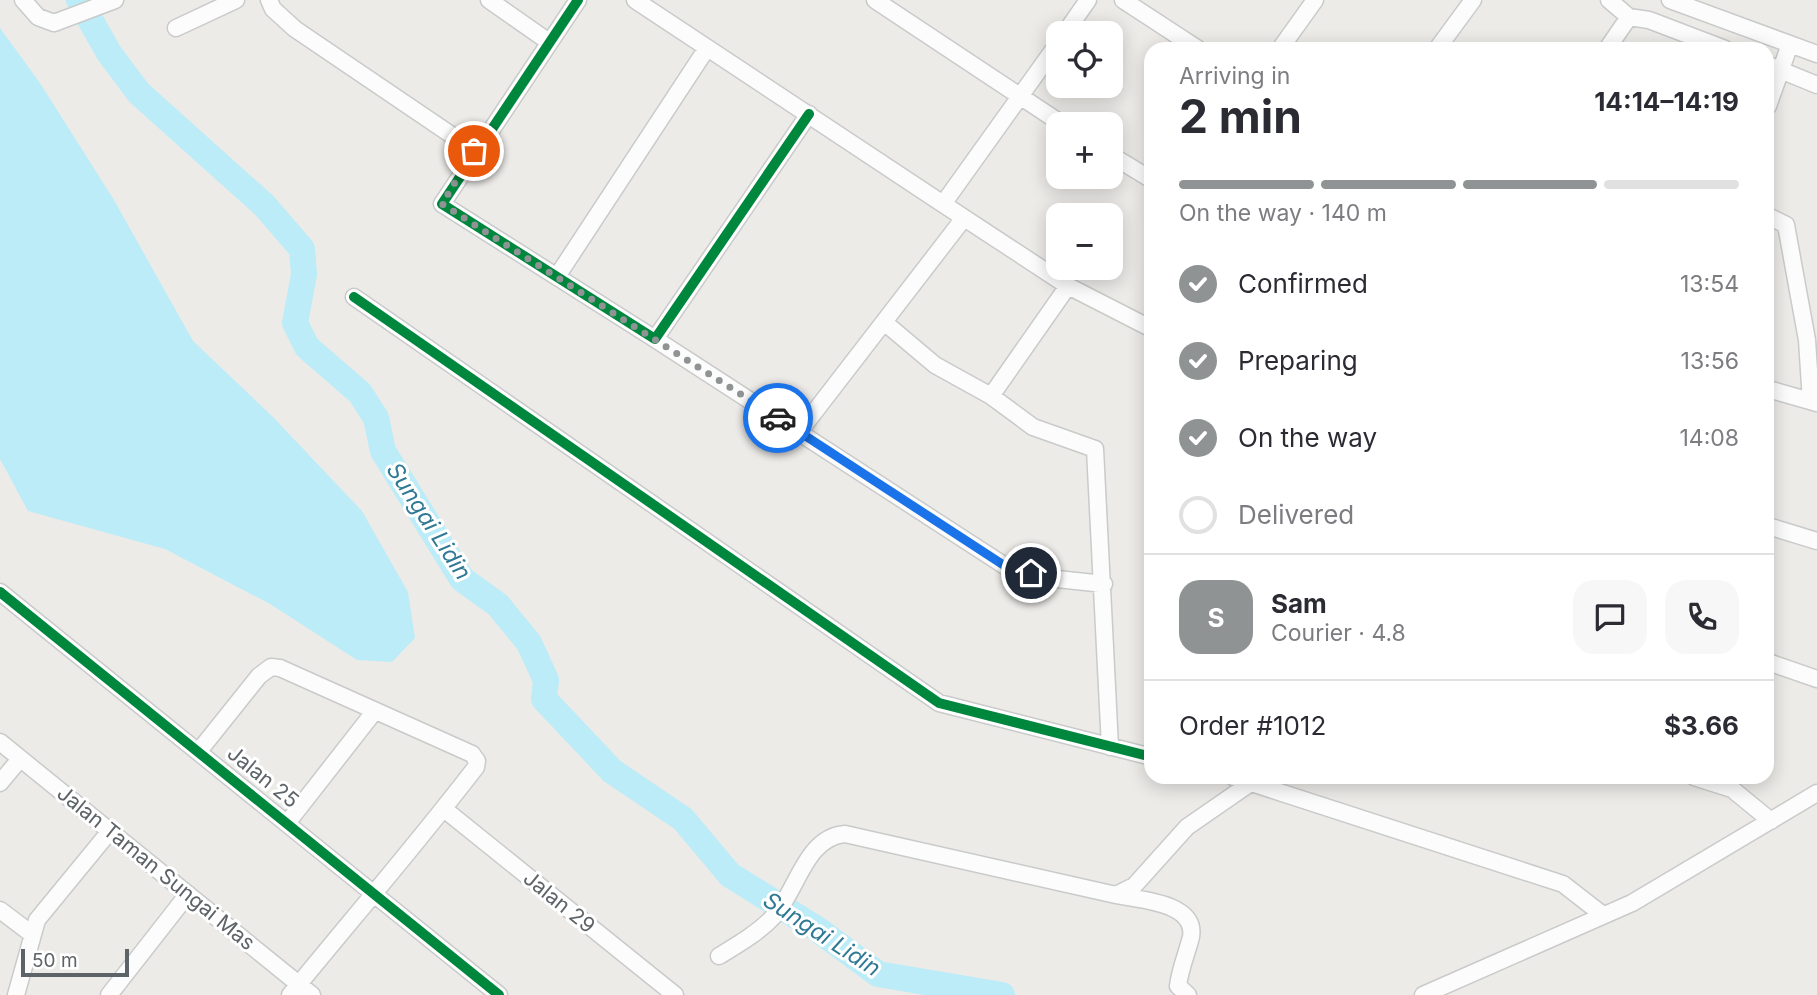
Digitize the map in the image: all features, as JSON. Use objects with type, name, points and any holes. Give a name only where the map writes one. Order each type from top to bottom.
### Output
[{"type":"street","points":[[23,0],[44,21],[54,23],[115,0]]},
{"type":"street","points":[[176,28],[236,0]]},
{"type":"street","points":[[269,0],[273,9],[295,29],[474,151]]},
{"type":"street","points":[[489,0],[549,42]]},
{"type":"street","points":[[578,0],[474,151],[442,204],[558,275],[1005,566],[1057,579],[1104,584]]},
{"type":"street","points":[[635,0],[1068,286],[1144,325]]},
{"type":"street","points":[[875,0],[1046,114]]},
{"type":"street","points":[[1073,21],[1088,0]]},
{"type":"street","points":[[1123,0],[1148,7],[1190,42]]},
{"type":"street","points":[[1285,42],[1315,0]]},
{"type":"street","points":[[1442,42],[1473,0]]},
{"type":"street","points":[[1609,0],[1629,17],[1649,20],[1707,42]]},
{"type":"street","points":[[1670,0],[1817,54]]},
{"type":"street","points":[[1612,42],[1629,17]]},
{"type":"street","points":[[1790,44],[1775,68],[1817,85]]},
{"type":"street","points":[[558,275],[707,48]]},
{"type":"street","points":[[943,204],[1046,60]]},
{"type":"street","points":[[655,339],[809,114]]},
{"type":"street","points":[[1123,162],[1144,175]]},
{"type":"street","points":[[799,432],[964,218]]},
{"type":"street","points":[[1774,219],[1786,225],[1807,340],[1814,402],[1774,391]]},
{"type":"street","points":[[991,396],[1068,286]]},
{"type":"street","points":[[354,297],[939,702],[1144,755]]},
{"type":"street","points":[[884,322],[935,365],[991,396],[1033,427],[1095,449],[1104,584],[1110,747]]},
{"type":"street","points":[[1774,528],[1817,541]]},
{"type":"street","name":"Jalan 25","points":[[0,592],[499,995]]},
{"type":"street","points":[[1774,664],[1817,679]]},
{"type":"street","points":[[199,751],[259,676],[271,667],[299,674],[374,712],[472,754],[477,761],[476,767],[444,809],[295,990]]},
{"type":"street","points":[[288,822],[374,712]]},
{"type":"street","name":"Jalan Taman Sungai Mas","points":[[0,742],[188,894],[295,990],[312,995]]},
{"type":"street","points":[[0,783],[20,759]]},
{"type":"street","points":[[1116,895],[1134,886],[1187,827],[1237,784]]},
{"type":"street","points":[[1258,784],[1563,884],[1603,915]]},
{"type":"street","points":[[1716,784],[1732,789],[1771,821]]},
{"type":"street","points":[[1423,995],[1632,903],[1817,793]]},
{"type":"street","name":"Jalan 29","points":[[444,809],[675,995]]},
{"type":"street","points":[[16,995],[37,920],[110,831]]},
{"type":"street","points":[[719,957],[773,917],[824,840],[831,835],[845,834],[1167,905],[1182,914],[1192,933],[1178,986],[1188,995]]},
{"type":"street","points":[[109,995],[188,894]]},
{"type":"street","points":[[0,910],[33,935]]},
{"type":"water","points":[[0,28],[40,83],[114,200],[193,341],[273,417],[362,511],[408,592],[415,638],[392,662],[357,660],[270,604],[165,549],[28,511],[0,459]]},
{"type":"waterway","name":"Sungai Lidin","points":[[79,0],[109,53],[139,93],[264,205],[302,249],[304,274],[295,323],[307,347],[360,393],[376,418],[383,451],[462,579],[498,605],[529,643],[546,680],[544,699],[612,771],[683,819],[730,875],[817,929],[878,974],[1002,995]]},
{"type":"cycle path","points":[[578,0],[442,204],[655,339],[809,114]]},
{"type":"cycle path","points":[[354,297],[939,703],[1144,755]]},
{"type":"cycle path","points":[[0,592],[499,995]]},
{"type":"way so far","points":[[474,151],[442,204],[558,275],[778,418]]},
{"type":"route","points":[[778,418],[1005,566],[1031,573]]}]
